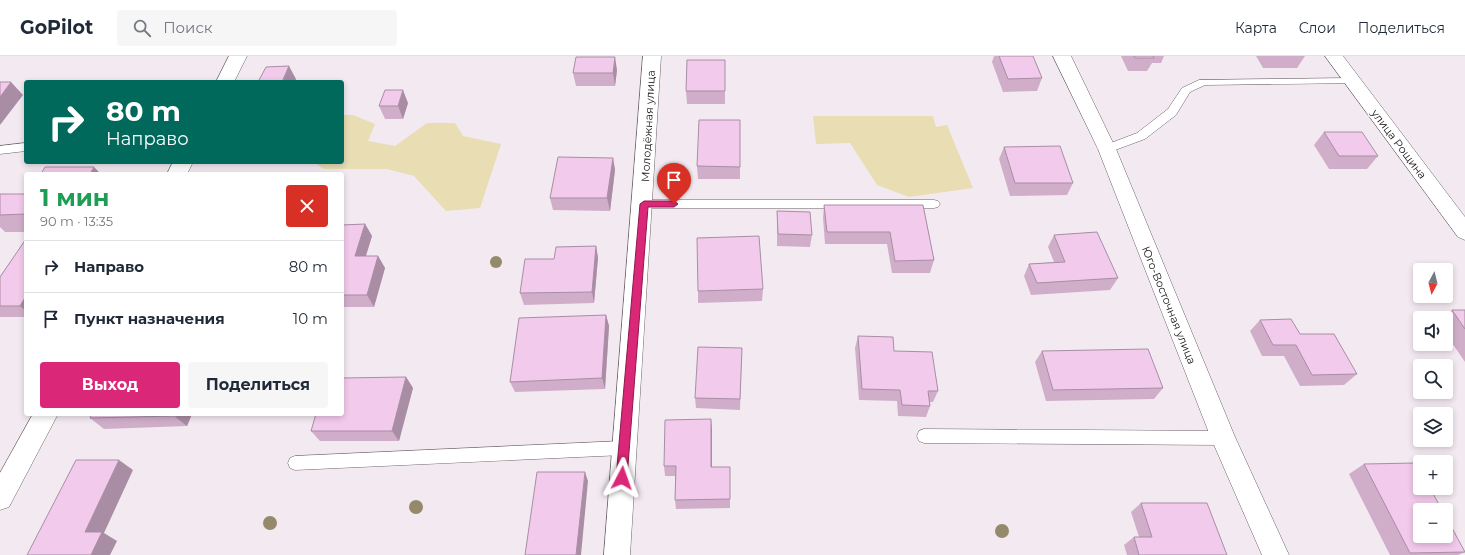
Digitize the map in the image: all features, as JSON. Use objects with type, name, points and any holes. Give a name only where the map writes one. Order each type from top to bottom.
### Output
[{"type":"street","points":[[226,80],[238,56]]},
{"type":"street","name":"Молодёжная улица","points":[[617,555],[623,448],[644,204],[652,56]]},
{"type":"street","name":"Юго-Восточная улица","points":[[1062,56],[1107,149],[1223,438],[1276,555]]},
{"type":"street","name":"улица Рощина","points":[[1334,56],[1465,232]]},
{"type":"street","points":[[0,498],[45,416]]},
{"type":"lane","points":[[1107,149],[1140,136],[1172,112],[1186,90],[1203,82],[1352,81]]},
{"type":"lane","points":[[0,150],[24,147]]},
{"type":"lane","points":[[644,204],[934,204]]},
{"type":"lane","points":[[924,436],[1223,438]]},
{"type":"lane","points":[[295,462],[623,448]]},
{"type":"shaded area","points":[[344,115],[353,115],[375,124],[368,141],[395,146],[427,123],[455,123],[463,136],[501,144],[480,208],[446,211],[414,176],[387,169],[324,169],[316,164],[344,164]]},
{"type":"shaded area","points":[[813,116],[933,116],[936,127],[947,125],[973,188],[909,197],[877,185],[850,143],[816,144]]},
{"type":"building","points":[[999,56],[1033,56],[1042,78],[1008,79]]},
{"type":"building","points":[[1134,56],[1153,56],[1154,58],[1135,58]]},
{"type":"building","points":[[576,57],[615,57],[613,73],[573,73]]},
{"type":"building","points":[[687,60],[725,60],[725,91],[686,91]]},
{"type":"building","points":[[289,66],[283,80],[259,80],[266,67]]},
{"type":"building","points":[[0,82],[11,82],[0,97]]},
{"type":"building","points":[[385,90],[403,90],[398,106],[379,106]]},
{"type":"building","points":[[699,120],[740,120],[740,167],[697,166]]},
{"type":"building","points":[[1324,132],[1362,132],[1378,156],[1339,156]]},
{"type":"building","points":[[1060,146],[1073,183],[1015,183],[1004,147]]},
{"type":"building","points":[[558,157],[613,158],[607,198],[550,198]]},
{"type":"building","points":[[45,167],[94,167],[91,172],[42,172]]},
{"type":"building","points":[[0,194],[24,194],[24,214],[0,215]]},
{"type":"building","points":[[824,205],[923,205],[934,260],[895,261],[890,232],[827,232]]},
{"type":"building","points":[[777,211],[810,212],[812,235],[778,234]]},
{"type":"building","points":[[365,224],[355,256],[378,256],[367,295],[344,295],[344,225]]},
{"type":"building","points":[[1097,232],[1118,278],[1037,283],[1029,264],[1065,262],[1054,235]]},
{"type":"building","points":[[759,236],[763,289],[698,291],[697,238]]},
{"type":"building","points":[[24,242],[24,299],[20,306],[0,306],[0,277]]},
{"type":"building","points":[[596,246],[592,292],[520,293],[525,259],[554,259],[556,247]]},
{"type":"building","points":[[1452,310],[1465,310],[1465,329],[1453,311]]},
{"type":"building","points":[[606,315],[602,378],[510,382],[519,318]]},
{"type":"building","points":[[1291,319],[1300,334],[1334,334],[1357,374],[1312,375],[1296,345],[1273,345],[1260,320]]},
{"type":"building","points":[[858,336],[893,337],[894,351],[932,352],[938,391],[928,391],[930,406],[902,405],[900,390],[862,389]]},
{"type":"building","points":[[698,347],[742,348],[740,399],[695,398]]},
{"type":"building","points":[[1148,349],[1163,388],[1053,390],[1042,351]]},
{"type":"building","points":[[406,377],[392,431],[311,431],[315,416],[344,416],[344,378]]},
{"type":"building","points":[[91,416],[174,416],[90,418]]},
{"type":"building","points":[[711,419],[711,467],[730,467],[730,499],[675,500],[676,466],[664,466],[665,420]]},
{"type":"building","points":[[76,460],[119,460],[85,532],[102,532],[91,555],[27,555]]},
{"type":"building","points":[[1413,463],[1413,495],[1434,495],[1438,503],[1413,503],[1413,543],[1453,543],[1453,530],[1465,552],[1410,553],[1364,464]]},
{"type":"building","points":[[537,472],[585,472],[576,555],[525,555]]},
{"type":"building","points":[[1141,503],[1207,503],[1227,555],[1139,555],[1134,537],[1152,537]]},
{"type":"route","points":[[622,478],[623,448],[644,204],[674,204]]}]
